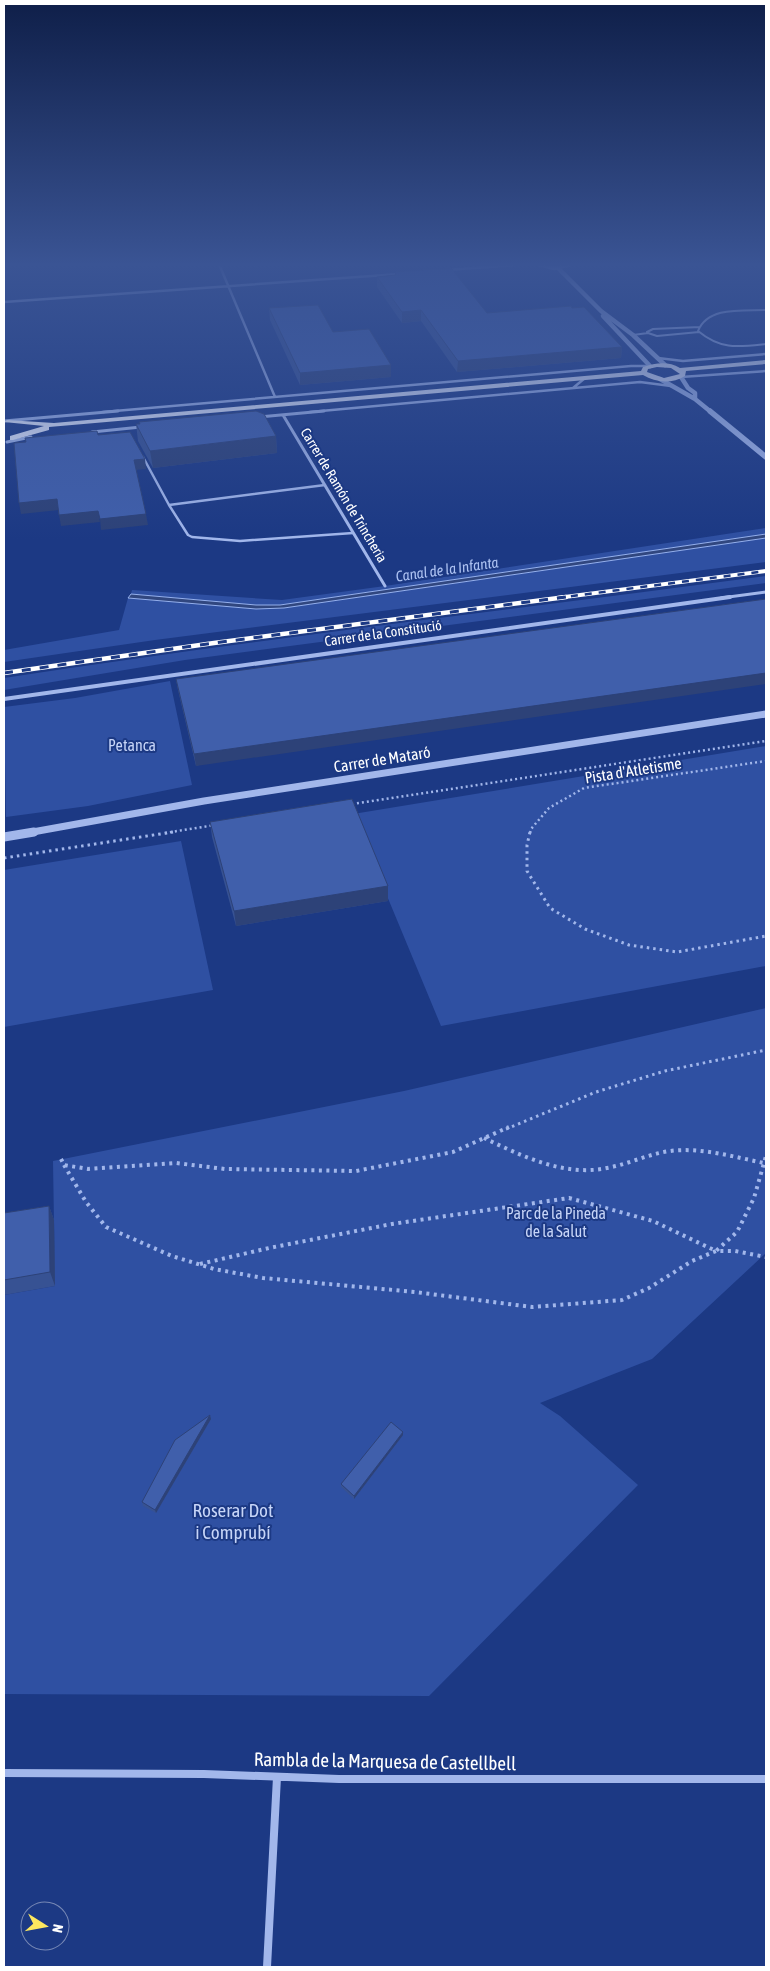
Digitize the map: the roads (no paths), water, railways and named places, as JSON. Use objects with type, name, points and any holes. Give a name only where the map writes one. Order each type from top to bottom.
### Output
[{"type":"main road","points":[[5,421],[54,425],[644,373],[652,378],[660,379],[681,373],[766,362]]},
{"type":"main road","points":[[644,373],[643,370],[650,366],[665,365],[681,373]]},
{"type":"main road","points":[[5,421],[17,428],[17,433],[8,441]]},
{"type":"main road","points":[[8,441],[54,425]]},
{"type":"street","points":[[257,356],[275,397]]},
{"type":"street","points":[[640,356],[650,366]]},
{"type":"street","points":[[658,358],[682,361],[742,356]]},
{"type":"street","points":[[658,358],[665,365]]},
{"type":"street","points":[[631,366],[643,359]]},
{"type":"street","points":[[5,421],[631,366],[650,366]]},
{"type":"street","points":[[681,373],[696,377],[766,371]]},
{"type":"street","points":[[681,373],[686,384],[695,393],[695,399]]},
{"type":"street","points":[[686,384],[696,377]]},
{"type":"street","points":[[572,388],[585,378]]},
{"type":"street","points":[[660,379],[695,399],[766,456]]},
{"type":"street","points":[[254,417],[640,382],[672,386]]},
{"type":"street","name":"Carrer de Ramón de Trincheria","points":[[283,415],[385,586]]},
{"type":"street","points":[[84,432],[141,430],[150,427]]},
{"type":"street","points":[[8,441],[34,437]]},
{"type":"street","name":"Carrer de la Constitució","points":[[4,699],[766,592]]},
{"type":"street","name":"Carrer de Mataró","points":[[4,837],[204,800],[766,714]]},
{"type":"street","name":"Rambla de la Marquesa de Castellbell","points":[[4,1773],[204,1774],[339,1779],[766,1778]]},
{"type":"street","points":[[267,1967],[277,1777]]},
{"type":"lane","points":[[142,453],[169,505],[188,535],[192,537],[240,540],[353,533]]},
{"type":"lane","points":[[169,505],[325,485]]},
{"type":"railway","points":[[557,598],[766,571]]},
{"type":"railway","points":[[4,673],[214,643],[566,597]]},
{"type":"water label","name":"Canal de la Infanta","points":[[447,569]]},
{"type":"park label","name":"Petanca","points":[[132,745]]},
{"type":"park label","name":"Parc de la Pineda de la Salut","points":[[556,1222]]},
{"type":"park label","name":"Roserar Dot i Comprubí","points":[[233,1521]]}]
